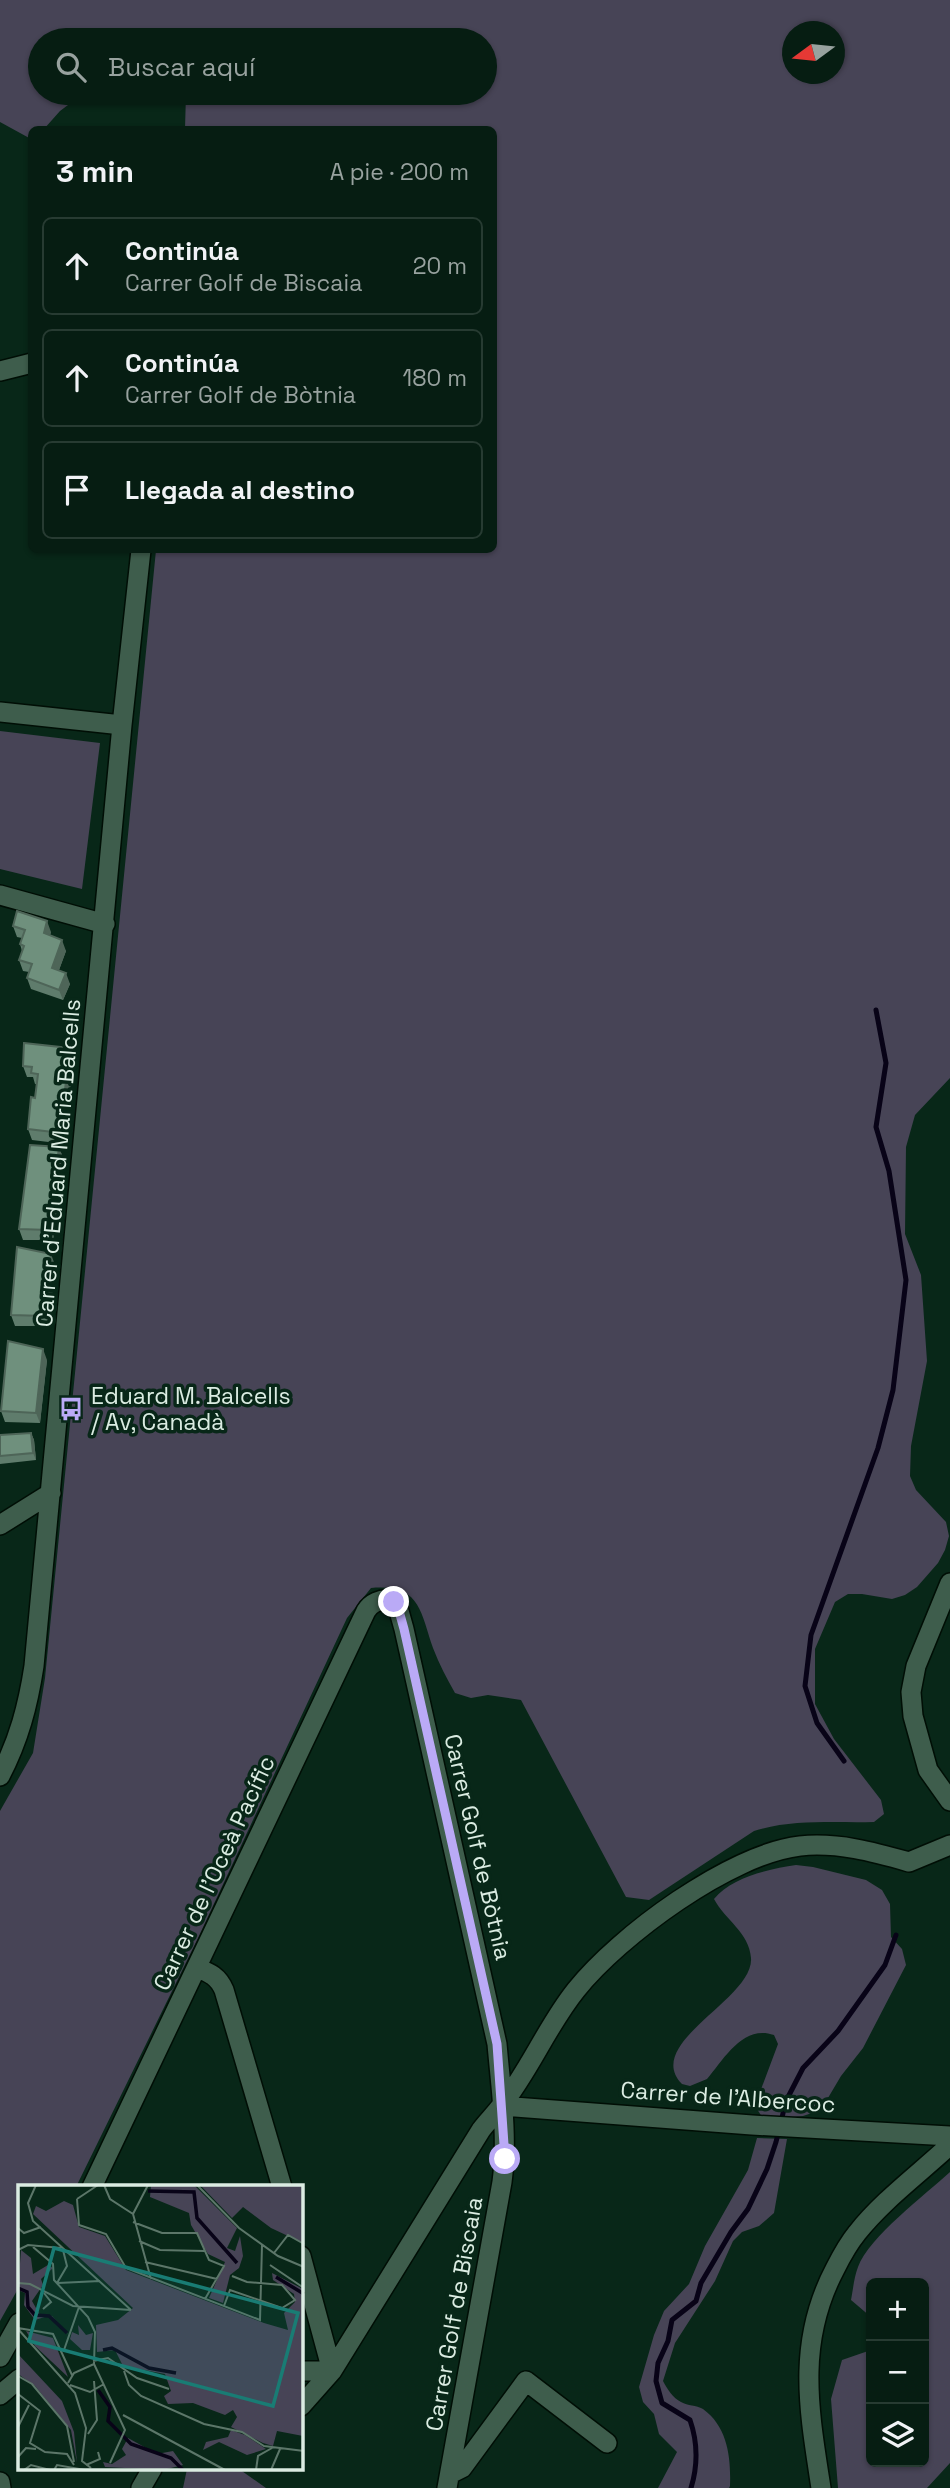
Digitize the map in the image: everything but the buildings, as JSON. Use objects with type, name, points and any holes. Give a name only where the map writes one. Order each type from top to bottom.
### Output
[{"type":"street","points":[[0,372],[28,364]]},
{"type":"street","name":"Carrer d'Eduard Maria Balcells","points":[[0,1776],[13,1751],[28,1705],[34,1666],[122,725],[141,553]]},
{"type":"street","points":[[0,712],[122,725]]},
{"type":"street","points":[[0,895],[105,924]]},
{"type":"street","points":[[0,1525],[51,1493]]},
{"type":"street","points":[[950,1583],[916,1666],[911,1692],[913,1716],[928,1770],[950,1801]]},
{"type":"street","name":"Carrer de l'Oceà Pacífic","points":[[93,2185],[366,1611],[370,1604],[376,1602],[386,1599],[394,1602]]},
{"type":"street","name":"Carrer Golf de Bòtnia","points":[[394,1602],[404,1629],[497,2044],[502,2106]]},
{"type":"street","points":[[303,2404],[332,2371],[481,2130],[502,2106],[558,2014],[584,1981],[617,1948],[646,1924],[727,1871],[754,1857],[799,1846],[835,1846],[881,1853],[909,1862],[950,1845]]},
{"type":"street","points":[[197,1968],[212,1973],[220,1980],[224,1990],[281,2185]]},
{"type":"street","name":"Carrer de l'Albercoc","points":[[502,2106],[751,2125],[950,2136]]},
{"type":"street","name":"Carrer Golf de Biscaia","points":[[449,2481],[505,2159],[502,2106]]},
{"type":"street","points":[[821,2488],[810,2417],[808,2365],[812,2330],[827,2285],[845,2249],[862,2226],[950,2145]]},
{"type":"street","points":[[303,2263],[332,2371]]},
{"type":"street","points":[[0,2357],[18,2325]]},
{"type":"street","points":[[303,2371],[332,2371]]},
{"type":"street","points":[[0,2395],[18,2380]]},
{"type":"street","points":[[449,2481],[462,2468],[526,2381],[607,2443]]},
{"type":"street","points":[[141,2488],[151,2470]]},
{"type":"street","points":[[0,2482],[1,2488]]},
{"type":"shaded area","points":[[0,0],[950,0],[950,1078],[915,1115],[906,1147],[905,1234],[921,1275],[927,1361],[911,1446],[910,1476],[916,1490],[946,1522],[949,1536],[938,1563],[917,1587],[905,1595],[892,1599],[848,1594],[835,1602],[815,1649],[815,1704],[834,1739],[881,1800],[884,1814],[874,1822],[798,1823],[754,1831],[649,1900],[626,1897],[521,1700],[488,1695],[471,1698],[455,1693],[438,1660],[416,1602],[400,1590],[371,1588],[347,1618],[198,1938],[77,2185],[18,2185],[18,2289],[0,2321],[0,1811],[33,1753],[45,1678],[156,553],[497,553],[497,126],[185,126],[186,105],[497,105],[497,28],[28,28],[28,105],[68,105],[47,126],[28,126],[28,137],[0,122]]},
{"type":"shaded area","points":[[0,731],[100,743],[82,889],[0,869]]},
{"type":"shaded area","points":[[796,1865],[866,1880],[882,1890],[890,1904],[891,1937],[902,1949],[906,1965],[863,2048],[841,2076],[825,2103],[803,2116],[771,2119],[762,2117],[757,2109],[757,2100],[778,2044],[774,2035],[753,2034],[744,2039],[727,2053],[707,2079],[690,2086],[682,2084],[674,2068],[676,2053],[687,2037],[736,1989],[747,1974],[751,1958],[741,1933],[714,1899],[741,1880]]},
{"type":"shaded area","points":[[757,2138],[787,2139],[774,2213],[759,2226],[742,2232],[733,2241],[715,2281],[675,2343],[663,2381],[675,2398],[703,2409],[718,2425],[728,2454],[730,2486],[658,2488],[677,2452],[659,2434],[654,2414],[643,2402],[639,2387],[664,2311],[689,2284],[705,2246],[748,2170]]},
{"type":"shaded area","points":[[950,2172],[950,2463],[927,2488],[838,2488],[831,2399],[842,2360],[866,2352],[866,2467],[929,2467],[929,2278],[866,2278],[866,2313],[851,2300],[858,2267],[864,2255],[899,2217]]},
{"type":"shaded area","points":[[187,2470],[240,2470],[266,2488],[183,2488]]},
{"type":"waterway","points":[[844,1761],[817,1723],[805,1686],[811,1635],[878,1448],[893,1390],[906,1280],[889,1171],[876,1127],[886,1063],[876,1010]]},
{"type":"waterway","points":[[691,2488],[696,2454],[690,2420],[662,2403],[656,2381],[658,2363],[668,2341],[672,2320],[696,2301],[701,2283],[748,2209],[767,2169],[786,2101],[803,2068],[838,2031],[885,1965],[896,1935]]},
{"type":"place","name":"Eduard M. Balcells / Av, Canadà","points":[[71,1409]]},
{"type":"route","points":[[394,1602],[404,1629],[497,2044],[505,2159]]}]
